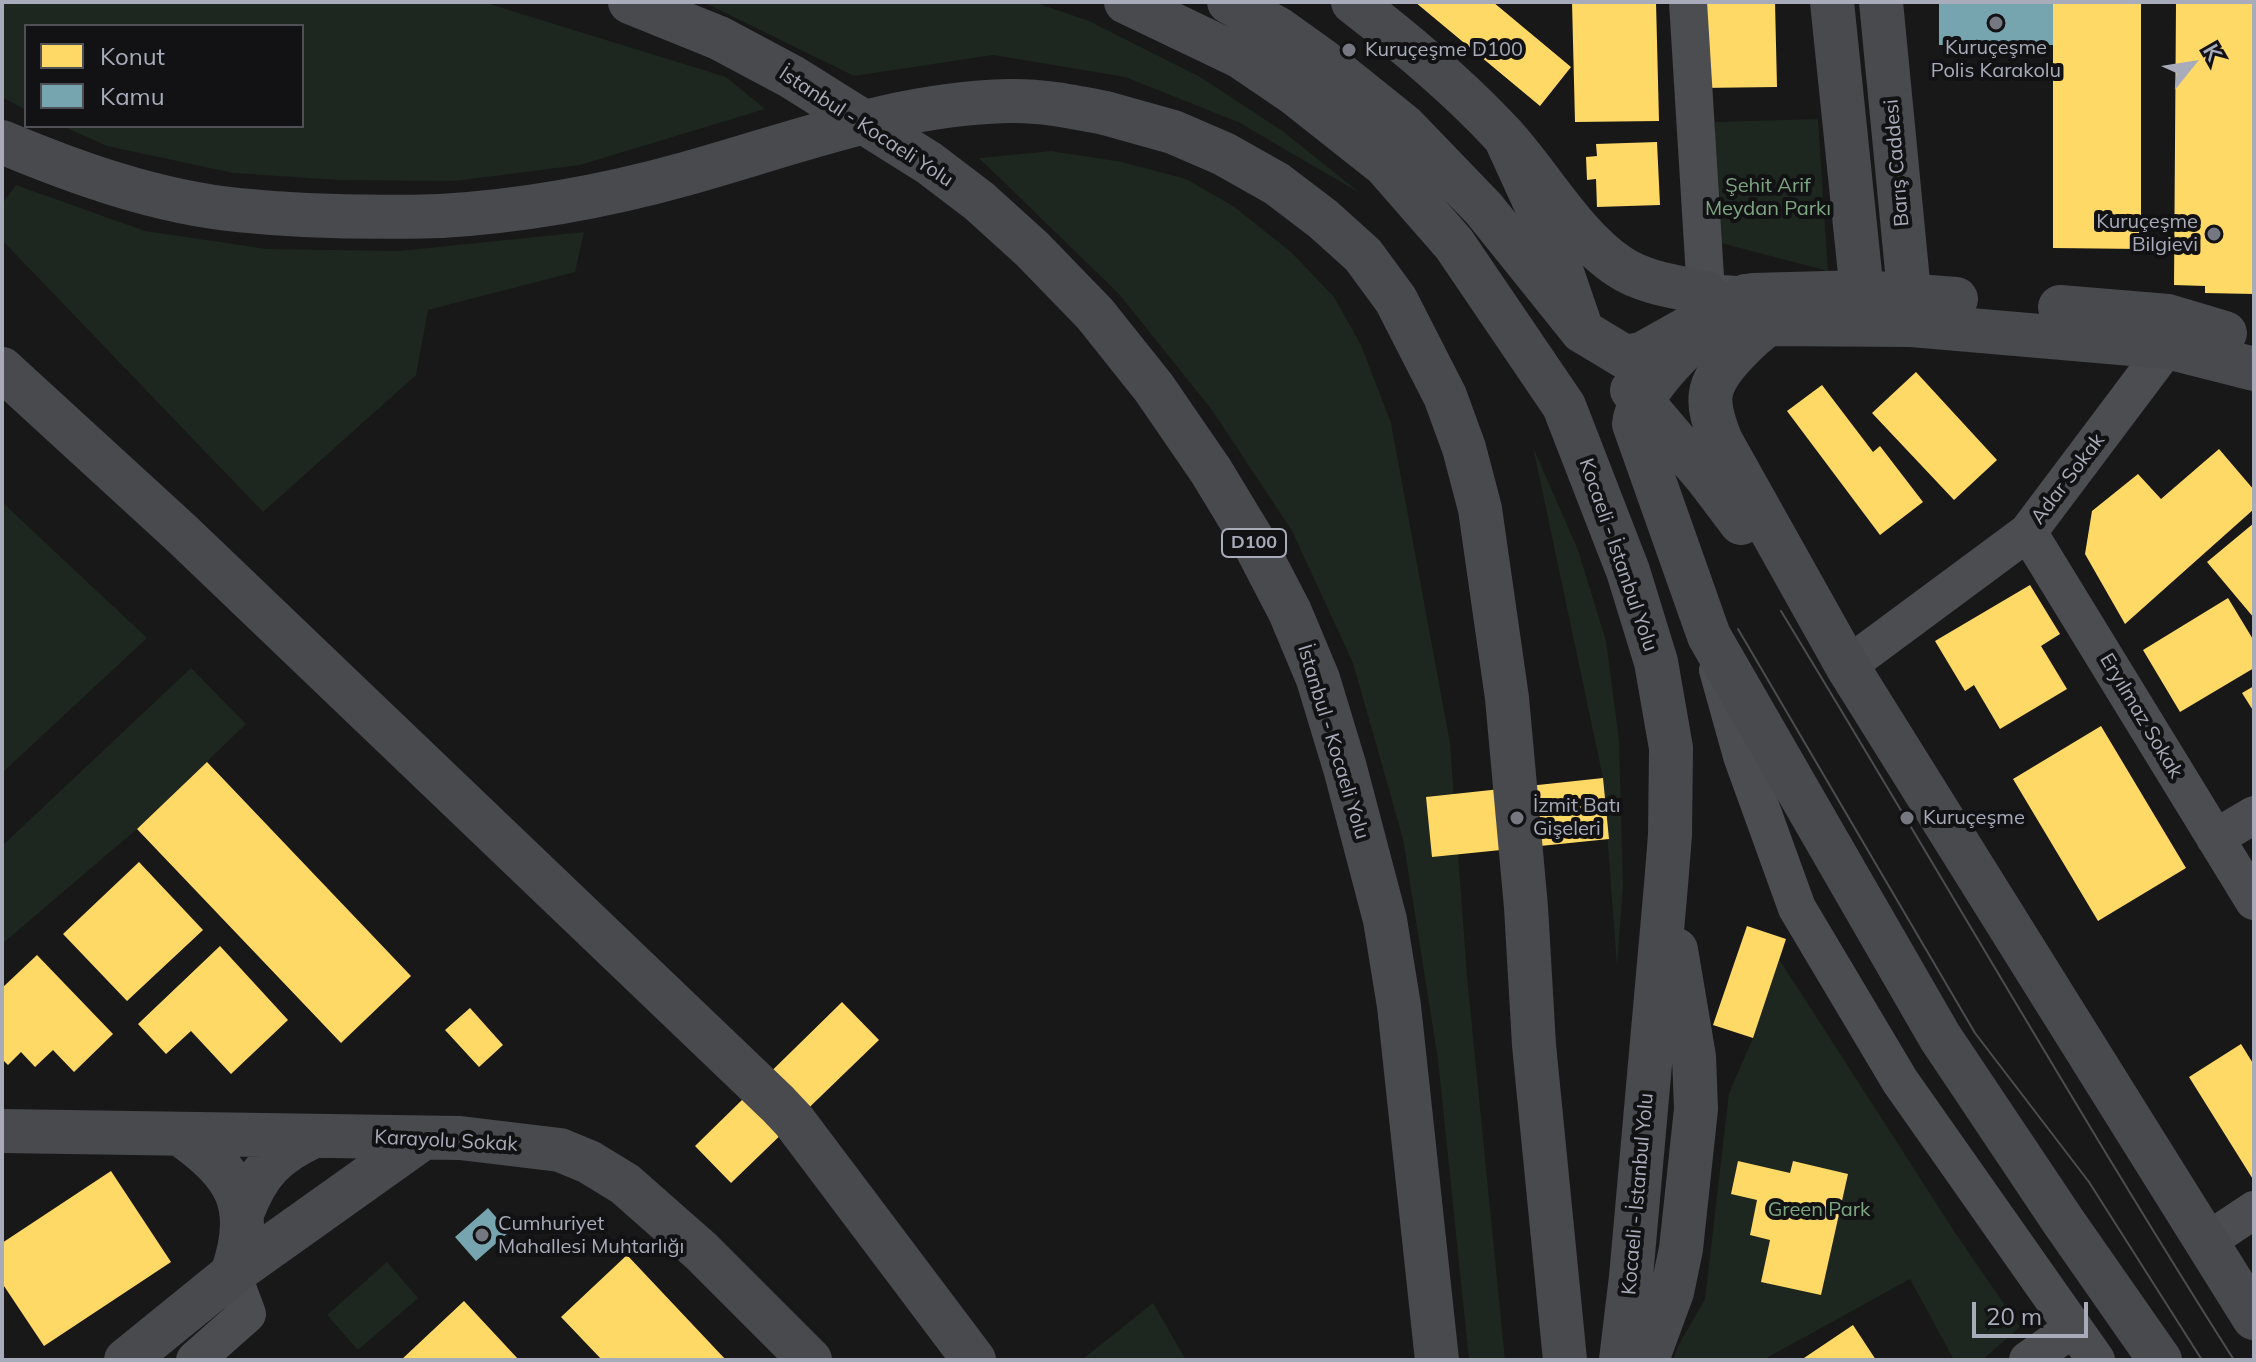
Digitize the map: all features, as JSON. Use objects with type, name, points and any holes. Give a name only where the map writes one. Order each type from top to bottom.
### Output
[{"type":"highway","name":"İstanbul - Kocaeli Yolu","points":[[630,2],[719,38],[792,77],[929,163],[979,201],[1032,249],[1095,314],[1154,388],[1211,471],[1251,537],[1290,612],[1318,679],[1385,920],[1399,1006],[1437,1360]]},
{"type":"highway","name":"Kocaeli - İstanbul Yolu","points":[[1126,2],[1241,57],[1294,93],[1385,165],[1454,244],[1564,406],[1628,571],[1656,662],[1671,748],[1666,885],[1621,1360]]},
{"type":"highway","points":[[1229,2],[1277,28],[1405,127],[1484,209],[1582,331]]},
{"type":"highway","points":[[2,142],[84,173],[166,197],[236,210],[355,218],[441,216],[492,213],[562,202],[684,174],[824,131],[947,105],[1012,100],[1065,105],[1173,132],[1224,154],[1277,184],[1323,219],[1363,255],[1396,300],[1422,346],[1464,448],[1480,509],[1507,698],[1526,907],[1534,1045],[1565,1360]]},
{"type":"highway","points":[[2,369],[181,533],[778,1104],[974,1360]]},
{"type":"highway","points":[[1647,1360],[1672,1292],[1681,1249],[1696,1109],[1694,1057],[1666,885]]},
{"type":"main road","points":[[1353,2],[1457,88],[1505,137],[1572,220],[1620,267],[1658,283],[1726,294],[1864,308],[2254,341]]},
{"type":"main road","points":[[1832,2],[1864,308]]},
{"type":"main road","name":"Barış Caddesi","points":[[1881,2],[1910,310]]},
{"type":"main road","points":[[1505,137],[1547,229],[1582,331],[1707,478],[1847,666]]},
{"type":"main road","points":[[1582,331],[1625,357],[1642,354],[1726,294]]},
{"type":"main road","points":[[1726,294],[1716,317],[1641,401],[1634,424],[1709,636],[1940,1037],[2160,1360]]},
{"type":"main road","points":[[1864,308],[1769,324],[1755,333],[1715,377],[1711,416],[1721,441],[1847,666],[2254,1318]]},
{"type":"main road","points":[[2167,332],[2254,369]]},
{"type":"main road","name":"Karayolu Sokak","points":[[2,1131],[291,1139],[460,1138],[560,1150],[589,1162],[625,1184],[701,1251],[810,1360]]},
{"type":"main road","points":[[180,1134],[207,1153],[224,1171],[243,1211],[243,1236],[232,1274]]},
{"type":"main road","points":[[126,1360],[232,1274],[423,1138]]},
{"type":"main road","points":[[243,1211],[262,1173],[291,1139],[306,1157],[320,1184],[319,1198],[292,1231]]},
{"type":"street","points":[[1688,2],[1726,294]]},
{"type":"street","name":"Adar Sokak","points":[[1847,666],[2028,532],[2167,332]]},
{"type":"street","name":"Eryılmaz Sokak","points":[[2028,532],[2254,901]]},
{"type":"street","points":[[1709,636],[1742,756],[1797,908],[1900,1081],[2096,1360]]},
{"type":"street","points":[[2215,838],[2254,815]]},
{"type":"street","points":[[2206,1242],[2254,1210]]},
{"type":"street","points":[[195,1360],[247,1314],[232,1274]]},
{"type":"street","points":[[2028,1360],[2072,1329]]},
{"type":"green space","points":[[2,2],[483,2],[726,77],[765,109],[580,165],[455,181],[339,180],[233,173],[107,146],[66,128],[304,128],[304,24],[24,24],[24,109],[2,97]]},
{"type":"green space","points":[[703,2],[1034,2],[1089,21],[1202,78],[1284,132],[1360,193],[1238,122],[1125,77],[993,55],[854,76]]},
{"type":"green space","name":"Şehit Arif Meydan Parkı","points":[[1818,119],[1828,271],[1713,241],[1715,122]]},
{"type":"green space","points":[[1051,151],[1122,162],[1186,179],[1233,206],[1291,252],[1334,297],[1361,345],[1391,423],[1450,743],[1467,976],[1505,1360],[1469,1360],[1438,1060],[1403,839],[1353,663],[1292,531],[1212,410],[1119,294],[979,158]]},
{"type":"green space","points":[[16,185],[145,231],[267,249],[399,251],[584,232],[575,272],[428,310],[416,375],[263,512],[2,240],[2,204]]},
{"type":"green space","points":[[1533,447],[1578,550],[1606,641],[1619,740],[1623,886],[1617,967],[1603,778]]},
{"type":"green space","points":[[2,502],[147,638],[2,773]]},
{"type":"green space","points":[[191,668],[246,724],[137,829],[2,944],[2,846]]},
{"type":"green space","name":"Green Park","points":[[1779,959],[1956,1234],[2020,1327],[1982,1360],[1954,1360],[1910,1279],[1763,1360],[1673,1360],[1705,1299],[1729,1093],[1753,1038]]},
{"type":"green space","points":[[387,1262],[418,1298],[358,1350],[327,1315]]},
{"type":"green space","points":[[1153,1303],[1186,1360],[1084,1358]]},
{"type":"building: Konut","points":[[1415,2],[1493,2],[1571,67],[1540,106]]},
{"type":"building: Konut","points":[[1572,2],[1656,2],[1659,121],[1575,122]]},
{"type":"building: Konut","points":[[1698,2],[1775,2],[1777,87],[1700,88]]},
{"type":"building: Konut","points":[[2053,2],[2141,2],[2141,249],[2053,248]]},
{"type":"building: Konut","points":[[2176,2],[2254,4],[2254,294],[2205,293],[2205,286],[2174,285]]},
{"type":"building: Konut","points":[[1657,142],[1660,205],[1597,207],[1596,179],[1587,180],[1586,157],[1597,156],[1596,144]]},
{"type":"building: Konut","points":[[1916,372],[1997,460],[1954,500],[1872,413]]},
{"type":"building: Konut","points":[[1822,385],[1873,452],[1880,446],[1923,502],[1880,535],[1787,411]]},
{"type":"building: Konut","points":[[2219,449],[2254,490],[2254,509],[2125,624],[2085,554],[2092,511],[2138,474],[2161,499]]},
{"type":"building: Konut","points":[[2254,523],[2254,618],[2207,562]]},
{"type":"building: Konut","points":[[2030,585],[2060,634],[2041,646],[2067,689],[2000,729],[1974,685],[1965,691],[1935,641]]},
{"type":"building: Konut","points":[[2228,598],[2254,641],[2254,668],[2180,712],[2143,650]]},
{"type":"building: Konut","points":[[2254,686],[2254,712],[2242,693]]},
{"type":"building: Konut","points":[[2101,726],[2186,868],[2098,921],[2013,779]]},
{"type":"building: Konut","points":[[207,762],[411,976],[341,1043],[137,829]]},
{"type":"building: Konut","name":"İzmit Batı Gişeleri","points":[[1603,778],[1609,839],[1432,857],[1426,797]]},
{"type":"building: Konut","points":[[139,862],[203,930],[127,1001],[63,934]]},
{"type":"building: Konut","points":[[1747,926],[1786,939],[1753,1038],[1713,1025]]},
{"type":"building: Konut","points":[[220,946],[288,1020],[231,1074],[191,1031],[166,1054],[138,1024]]},
{"type":"building: Konut","points":[[37,955],[113,1034],[74,1072],[53,1050],[35,1067],[21,1052],[8,1065],[2,1059],[2,988]]},
{"type":"building: Konut","points":[[842,1002],[879,1040],[731,1183],[695,1146]]},
{"type":"building: Konut","points":[[470,1008],[503,1045],[479,1067],[445,1030]]},
{"type":"building: Konut","points":[[2241,1044],[2254,1065],[2254,1181],[2189,1077]]},
{"type":"building: Konut","points":[[1738,1161],[1790,1173],[1793,1161],[1848,1174],[1821,1295],[1761,1282],[1770,1240],[1750,1235],[1757,1200],[1731,1194]]},
{"type":"building: Konut","points":[[111,1171],[171,1262],[44,1346],[2,1283],[2,1243]]},
{"type":"building: Konut","points":[[627,1255],[726,1360],[602,1360],[561,1317]]},
{"type":"building: Konut","points":[[464,1301],[519,1360],[401,1360]]},
{"type":"building: Konut","points":[[1853,1325],[1876,1360],[1801,1360]]},
{"type":"building: Kamu","name":"Kuruçeşme Polis Karakolu","points":[[1939,2],[2053,2],[2053,45],[1939,45]]},
{"type":"building: Kamu","name":"Cumhuriyet Mahallesi Muhtarlığı","points":[[488,1208],[509,1232],[476,1261],[455,1237]]},
{"type":"tram line","points":[[1781,611],[2234,1360]]},
{"type":"tram line","points":[[1738,629],[1975,1033],[2089,1182],[2202,1360]]},
{"type":"place","name":"Kuruçeşme Polis Karakolu","points":[[1996,23]]},
{"type":"place","name":"Kuruçeşme D100","points":[[1349,50]]},
{"type":"place","name":"Kuruçeşme Bilgievi","points":[[2214,234]]},
{"type":"place","name":"İzmit Batı Gişeleri","points":[[1517,818]]},
{"type":"place","name":"Kuruçeşme","points":[[1907,818]]},
{"type":"place","name":"Cumhuriyet Mahallesi Muhtarlığı","points":[[482,1235]]}]
